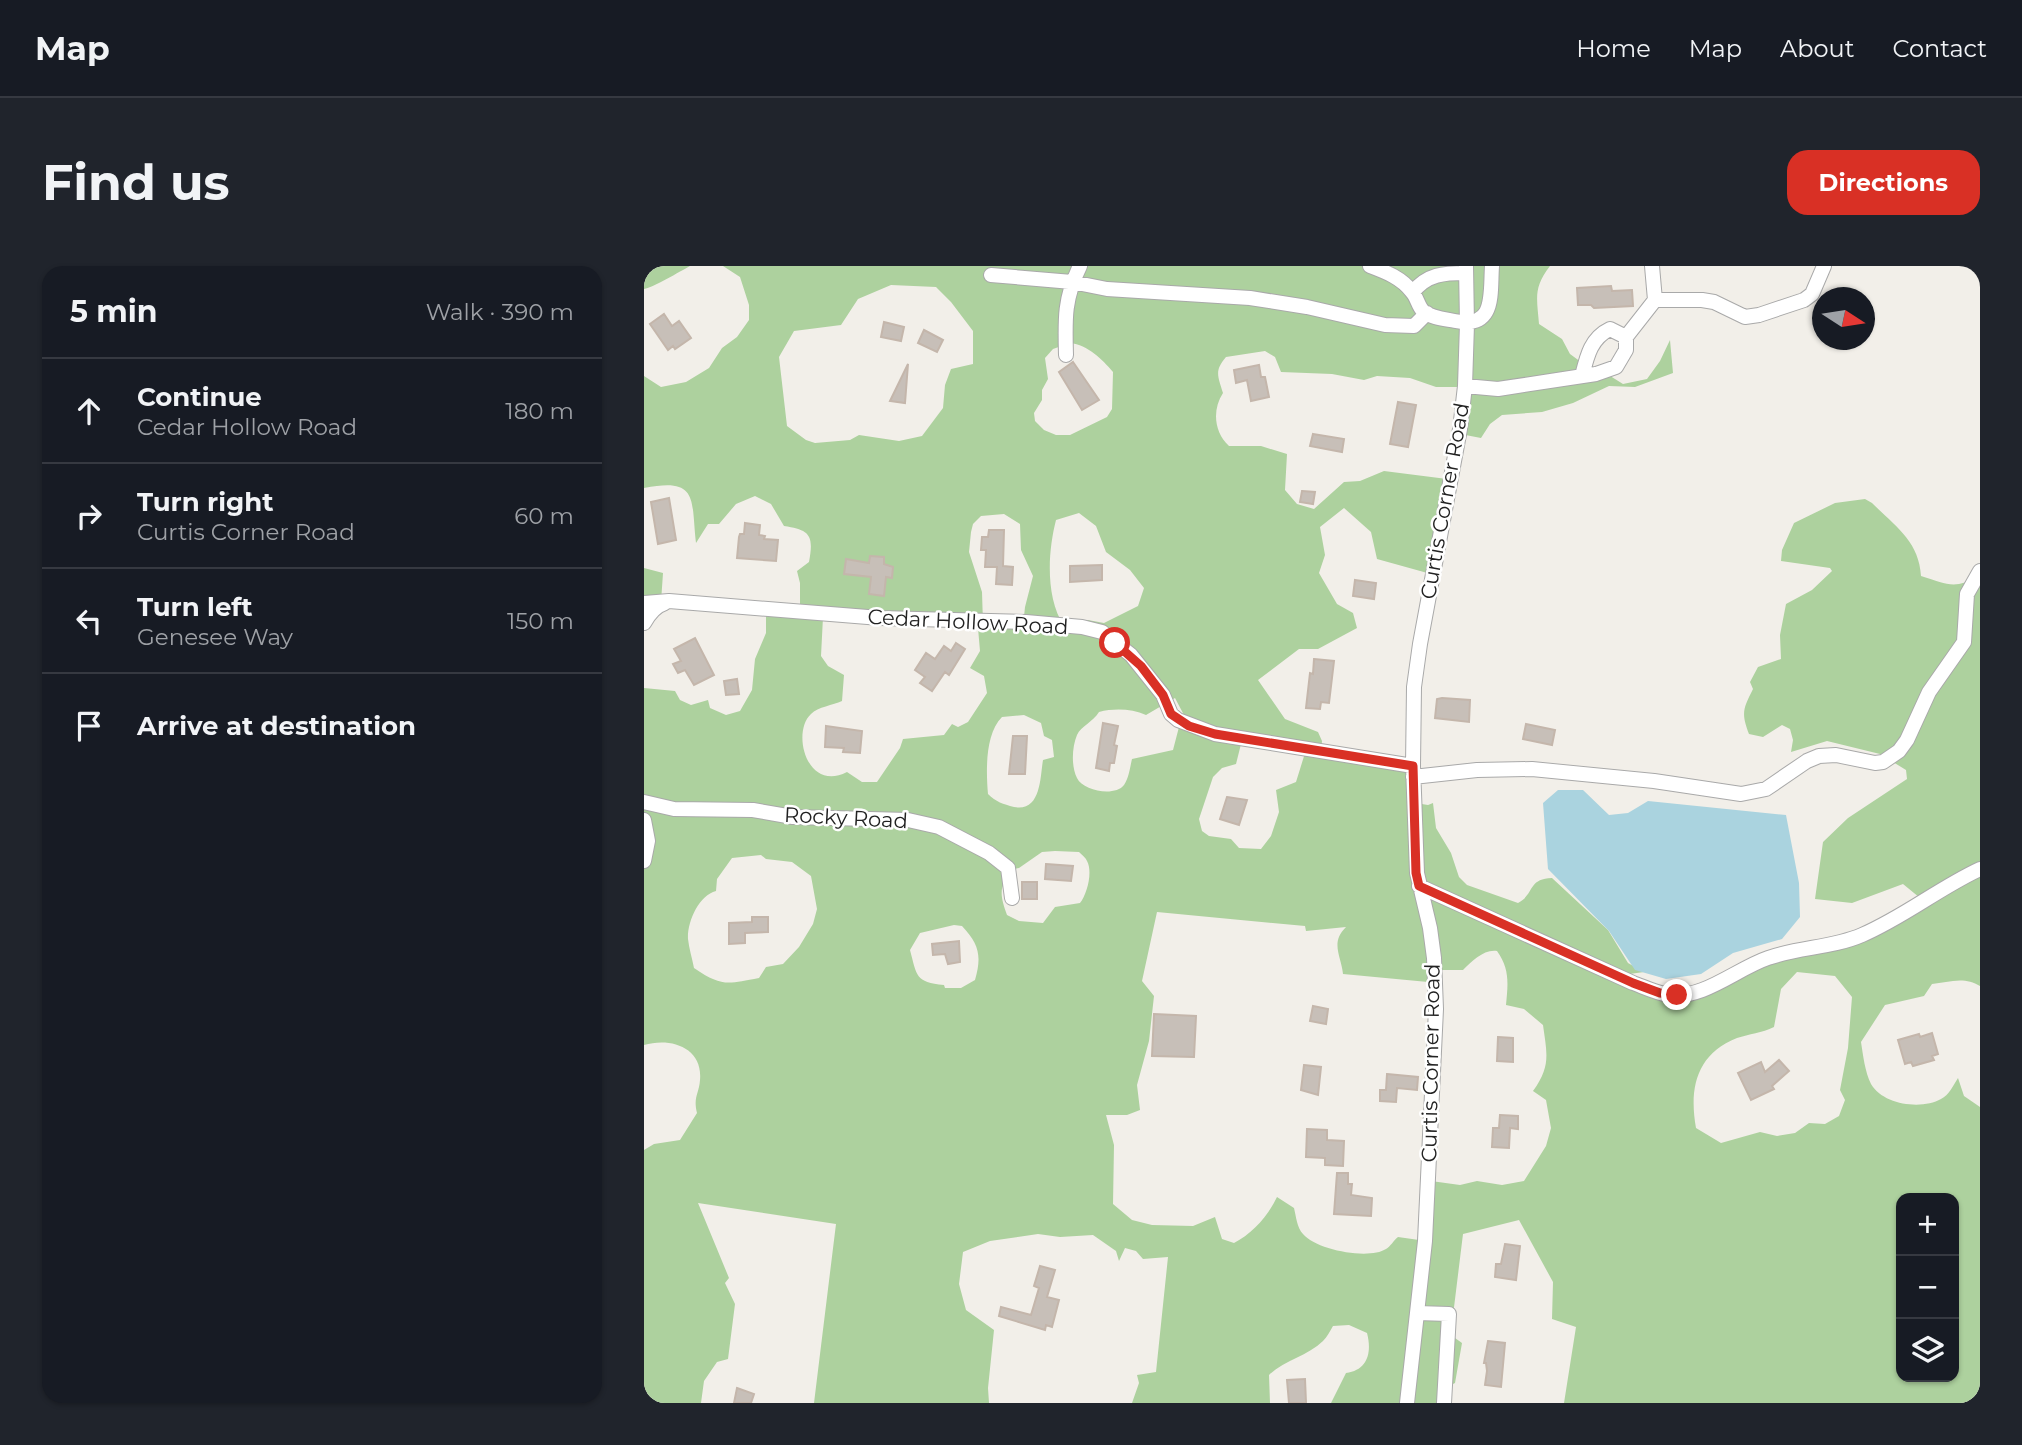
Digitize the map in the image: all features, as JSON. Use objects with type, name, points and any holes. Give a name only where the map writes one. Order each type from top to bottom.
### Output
[{"type":"street","points":[[1066,355],[1064,313],[1072,282],[1080,266]]},
{"type":"street","points":[[1370,266],[1405,283],[1422,310],[1427,313],[1467,324],[1482,319],[1487,312],[1492,266]]},
{"type":"street","points":[[1465,386],[1497,389],[1596,374],[1616,367],[1626,350],[1626,337],[1655,300],[1651,266]]},
{"type":"street","points":[[1655,300],[1702,300],[1714,302],[1745,317],[1759,315],[1804,300],[1812,294],[1824,266]]},
{"type":"street","points":[[1413,292],[1431,276],[1466,269]]},
{"type":"street","name":"Curtis Corner Road","points":[[1407,1403],[1425,1241],[1436,1009],[1430,928],[1416,873],[1413,772],[1416,665],[1452,480],[1465,386],[1466,269]]},
{"type":"street","points":[[991,275],[1072,282],[1107,289],[1250,298],[1307,307],[1385,325],[1414,326],[1427,313]]},
{"type":"street","points":[[1582,376],[1591,345],[1601,333],[1610,329],[1626,337]]},
{"type":"street","name":"Cedar Hollow Road","points":[[644,603],[1082,627],[1102,632],[1131,655],[1163,695],[1171,714],[1189,726],[1215,734],[1413,772],[1532,769],[1654,781],[1741,794],[1766,789],[1819,756],[1836,755],[1875,763],[1883,762],[1899,751],[1907,740],[1929,692],[1964,642],[1967,594],[1980,571]]},
{"type":"street","points":[[644,623],[659,605],[665,603]]},
{"type":"street","name":"Rocky Road","points":[[644,802],[674,808],[753,810],[793,817],[908,820],[939,827],[989,853],[1008,869],[1012,898]]},
{"type":"street","points":[[644,820],[648,841],[644,861]]},
{"type":"street","points":[[1419,886],[1633,983],[1660,993],[1677,995],[1693,994],[1767,958],[1861,936],[1980,869]]},
{"type":"street","points":[[1417,1313],[1449,1314],[1444,1403]]},
{"type":"green space","points":[[644,266],[690,266],[644,289]]},
{"type":"green space","points":[[723,266],[1550,266],[1539,287],[1539,324],[1562,339],[1570,354],[1585,365],[1599,369],[1623,384],[1647,379],[1670,340],[1673,373],[1635,387],[1609,386],[1573,403],[1542,412],[1502,415],[1490,424],[1481,438],[1455,433],[1459,387],[1436,387],[1410,378],[1377,376],[1364,380],[1332,374],[1281,372],[1275,357],[1265,351],[1226,357],[1222,362],[1218,370],[1223,393],[1217,406],[1216,421],[1220,434],[1229,446],[1261,446],[1287,454],[1285,490],[1297,504],[1314,509],[1344,482],[1360,481],[1384,471],[1447,479],[1431,574],[1377,559],[1371,532],[1344,508],[1320,527],[1325,555],[1319,573],[1337,604],[1353,613],[1357,628],[1318,649],[1299,649],[1258,680],[1285,719],[1318,732],[1322,741],[1321,753],[1407,771],[1409,802],[1428,805],[1433,803],[1436,828],[1451,853],[1459,877],[1467,885],[1518,903],[1539,881],[1552,878],[1608,930],[1628,963],[1644,972],[1622,975],[1676,996],[1770,958],[1826,947],[1925,902],[1903,884],[1852,903],[1815,899],[1823,842],[1848,818],[1907,779],[1906,770],[1880,754],[1827,741],[1791,752],[1793,740],[1790,729],[1782,725],[1763,737],[1749,734],[1746,727],[1744,711],[1753,689],[1750,682],[1758,667],[1781,659],[1780,635],[1786,604],[1812,590],[1832,571],[1830,568],[1781,561],[1782,550],[1794,523],[1835,503],[1865,499],[1897,527],[1911,544],[1921,576],[1957,584],[1980,576],[1980,986],[1962,980],[1932,984],[1924,996],[1885,1005],[1861,1042],[1871,1084],[1884,1097],[1903,1104],[1933,1102],[1946,1095],[1958,1078],[1964,1096],[1980,1107],[1980,1403],[1564,1403],[1576,1327],[1552,1319],[1553,1282],[1519,1220],[1463,1234],[1450,1340],[1455,1338],[1462,1343],[1455,1383],[1451,1385],[1446,1403],[1331,1403],[1346,1373],[1359,1368],[1367,1359],[1367,1333],[1349,1325],[1333,1326],[1317,1346],[1269,1375],[1270,1403],[1132,1403],[1139,1383],[1137,1375],[1156,1372],[1168,1257],[1143,1259],[1136,1251],[1125,1248],[1119,1261],[1116,1251],[1093,1235],[1060,1237],[1038,1234],[990,1241],[963,1252],[959,1284],[966,1310],[994,1330],[989,1403],[814,1403],[836,1224],[698,1203],[729,1278],[725,1283],[735,1304],[728,1359],[717,1362],[704,1381],[701,1403],[644,1403],[644,1150],[654,1144],[680,1140],[697,1113],[700,1069],[696,1059],[683,1047],[664,1042],[644,1045],[644,688],[675,691],[680,700],[691,705],[708,700],[710,708],[726,715],[740,711],[752,690],[755,659],[766,633],[766,613],[800,611],[797,571],[809,562],[811,546],[805,532],[784,526],[771,504],[755,496],[736,504],[719,524],[708,524],[696,543],[689,495],[675,486],[644,488],[644,376],[661,387],[686,382],[709,368],[722,348],[737,337],[749,320],[749,305],[740,277]],"holes":[[[891,285],[936,287],[973,331],[973,364],[951,369],[945,385],[943,408],[922,436],[899,441],[859,435],[850,440],[815,443],[806,440],[787,426],[779,357],[794,331],[841,325],[858,299]],[[1070,343],[1077,344],[1094,353],[1113,372],[1112,409],[1107,417],[1070,435],[1056,435],[1044,430],[1035,421],[1034,413],[1042,400],[1042,390],[1048,379],[1045,358],[1053,349]],[[1079,513],[1096,526],[1106,552],[1130,570],[1144,588],[1138,606],[1104,623],[1088,620],[1064,626],[1051,588],[1051,546],[1056,520]],[[1004,514],[1020,524],[1021,550],[1033,576],[1023,626],[983,624],[982,592],[969,552],[973,524],[981,516]],[[823,617],[978,628],[980,651],[970,668],[984,676],[987,693],[968,722],[958,727],[952,724],[944,735],[903,739],[877,782],[862,782],[847,772],[833,776],[822,774],[813,768],[806,758],[803,746],[805,723],[814,712],[842,701],[844,675],[828,666],[821,656]],[[1175,698],[1185,717],[1179,727],[1173,750],[1132,759],[1127,779],[1120,789],[1099,791],[1080,783],[1073,762],[1074,745],[1079,732],[1099,712],[1135,711],[1146,715]],[[1024,715],[1041,723],[1044,736],[1052,740],[1054,757],[1043,760],[1038,792],[1030,804],[1023,807],[1000,802],[988,794],[987,764],[996,724],[1002,717]],[[1242,740],[1305,753],[1296,782],[1276,790],[1279,812],[1271,836],[1261,849],[1239,848],[1231,839],[1209,836],[1202,831],[1199,819],[1213,777],[1222,768],[1236,764]],[[1042,852],[1079,852],[1089,866],[1087,889],[1080,903],[1055,907],[1043,923],[1019,921],[1007,915],[1002,895],[1005,880],[1014,869]],[[761,855],[766,859],[792,862],[811,876],[817,909],[813,924],[799,947],[783,964],[766,967],[759,978],[739,982],[718,981],[694,968],[688,932],[699,903],[716,891],[717,879],[732,858]],[[1157,912],[1305,926],[1306,931],[1346,927],[1337,944],[1343,974],[1428,982],[1435,980],[1437,970],[1463,970],[1483,954],[1497,951],[1506,970],[1506,1005],[1524,1009],[1543,1025],[1545,1067],[1533,1091],[1546,1100],[1551,1128],[1546,1146],[1524,1181],[1502,1185],[1477,1181],[1460,1185],[1431,1181],[1426,1241],[1398,1237],[1386,1249],[1368,1254],[1330,1249],[1310,1240],[1301,1231],[1294,1208],[1277,1197],[1259,1224],[1234,1243],[1222,1239],[1215,1217],[1193,1226],[1152,1225],[1132,1220],[1113,1204],[1114,1145],[1106,1115],[1127,1115],[1140,1110],[1137,1085],[1149,1041],[1154,996],[1142,981]],[[954,925],[962,926],[978,951],[975,980],[961,988],[945,988],[944,985],[927,982],[916,972],[910,950],[920,933]],[[1797,972],[1835,976],[1852,997],[1848,1048],[1840,1090],[1845,1100],[1839,1116],[1825,1124],[1809,1123],[1795,1133],[1777,1136],[1760,1132],[1721,1143],[1696,1128],[1695,1087],[1704,1063],[1723,1045],[1774,1027],[1781,989]]]},
{"type":"green space","points":[[644,568],[663,573],[661,602],[644,630]]},
{"type":"water","points":[[1558,790],[1583,790],[1609,815],[1628,813],[1648,801],[1786,815],[1799,883],[1800,917],[1782,939],[1733,953],[1701,974],[1666,979],[1635,970],[1609,931],[1548,869],[1543,803]]},
{"type":"building","points":[[1611,286],[1612,291],[1632,290],[1633,306],[1594,308],[1591,305],[1578,305],[1577,288]]},
{"type":"building","points":[[664,314],[672,326],[679,321],[691,338],[675,349],[673,346],[668,350],[650,324]]},
{"type":"building","points":[[884,322],[904,327],[901,341],[881,337]]},
{"type":"building","points":[[924,330],[943,340],[937,352],[918,343]]},
{"type":"building","points":[[1073,362],[1099,400],[1082,410],[1059,372]]},
{"type":"building","points":[[908,364],[905,403],[890,401]]},
{"type":"building","points":[[1259,365],[1261,377],[1265,377],[1269,397],[1251,401],[1247,380],[1236,383],[1234,370]]},
{"type":"building","points":[[1398,402],[1416,405],[1408,447],[1390,444]]},
{"type":"building","points":[[1313,434],[1344,439],[1342,452],[1310,446]]},
{"type":"building","points":[[1302,491],[1315,492],[1313,504],[1300,502]]},
{"type":"building","points":[[669,498],[676,540],[658,544],[651,502]]},
{"type":"building","points":[[745,523],[760,525],[759,535],[765,536],[764,539],[778,540],[776,561],[737,558],[739,537],[744,534]]},
{"type":"building","points":[[989,530],[1004,530],[1003,566],[1013,567],[1012,585],[996,584],[997,567],[985,567],[986,550],[981,550],[982,537],[988,537]]},
{"type":"building","points":[[870,556],[884,557],[884,564],[893,567],[892,578],[886,577],[884,596],[869,594],[871,577],[844,574],[846,559],[869,563]]},
{"type":"building","points":[[1102,565],[1102,580],[1070,582],[1070,566]]},
{"type":"building","points":[[1355,580],[1376,583],[1374,599],[1353,596]]},
{"type":"building","points":[[695,638],[714,675],[694,685],[685,670],[678,673],[673,664],[681,661],[674,649]]},
{"type":"building","points":[[956,643],[965,649],[949,675],[945,672],[932,691],[920,683],[925,677],[915,670],[926,653],[935,659],[944,646],[951,651]]},
{"type":"building","points":[[1314,659],[1334,661],[1329,703],[1321,702],[1320,709],[1306,708]]},
{"type":"building","points":[[737,679],[739,694],[726,695],[724,681]]},
{"type":"building","points":[[1437,699],[1470,700],[1469,722],[1435,718]]},
{"type":"building","points":[[1103,723],[1118,726],[1114,763],[1110,763],[1109,771],[1096,768]]},
{"type":"building","points":[[1526,724],[1555,730],[1552,745],[1523,739]]},
{"type":"building","points":[[826,726],[862,731],[860,753],[843,752],[844,748],[825,747]]},
{"type":"building","points":[[1013,736],[1027,736],[1025,774],[1009,774]]},
{"type":"building","points":[[1227,797],[1247,800],[1239,825],[1220,819]]},
{"type":"building","points":[[1046,864],[1073,866],[1071,881],[1045,879]]},
{"type":"building","points":[[1022,882],[1037,882],[1037,899],[1022,899]]},
{"type":"building","points":[[752,917],[768,917],[768,932],[745,933],[745,943],[729,944],[729,923],[752,922]]},
{"type":"building","points":[[959,941],[960,962],[948,964],[945,954],[933,955],[932,944]]},
{"type":"building","points":[[1313,1006],[1328,1009],[1326,1024],[1310,1021]]},
{"type":"building","points":[[1154,1014],[1196,1016],[1194,1057],[1152,1056]]},
{"type":"building","points":[[1932,1033],[1938,1054],[1932,1056],[1934,1060],[1913,1066],[1911,1062],[1905,1064],[1898,1040]]},
{"type":"building","points":[[1498,1037],[1513,1038],[1513,1062],[1497,1061]]},
{"type":"building","points":[[1779,1060],[1789,1071],[1772,1086],[1774,1089],[1751,1100],[1738,1073],[1761,1062],[1765,1072]]},
{"type":"building","points":[[1304,1065],[1321,1067],[1318,1095],[1301,1090]]},
{"type":"building","points":[[1387,1074],[1418,1077],[1417,1090],[1397,1088],[1396,1102],[1380,1101],[1380,1090],[1386,1090]]},
{"type":"building","points":[[1500,1115],[1518,1116],[1518,1129],[1510,1128],[1509,1148],[1492,1147],[1493,1128],[1499,1128]]},
{"type":"building","points":[[1307,1129],[1327,1130],[1327,1140],[1344,1141],[1343,1166],[1325,1165],[1325,1158],[1306,1157]]},
{"type":"building","points":[[1337,1173],[1348,1173],[1348,1184],[1352,1184],[1351,1195],[1372,1198],[1371,1216],[1334,1214]]},
{"type":"building","points":[[1505,1244],[1520,1246],[1516,1280],[1495,1277],[1496,1264],[1501,1264]]},
{"type":"building","points":[[1040,1266],[1055,1270],[1047,1297],[1059,1300],[1052,1327],[1046,1325],[1045,1330],[999,1316],[1001,1307],[1031,1315],[1039,1288],[1034,1286]]},
{"type":"building","points":[[1488,1341],[1505,1343],[1501,1387],[1485,1385],[1487,1371],[1484,1363]]},
{"type":"building","points":[[1305,1379],[1306,1403],[1289,1403],[1287,1380]]},
{"type":"building","points":[[737,1388],[754,1394],[751,1403],[734,1403]]},
{"type":"route","points":[[1115,643],[1141,666],[1163,695],[1171,714],[1189,726],[1215,734],[1413,766],[1416,873],[1419,886],[1633,983],[1660,993],[1677,995]]}]
